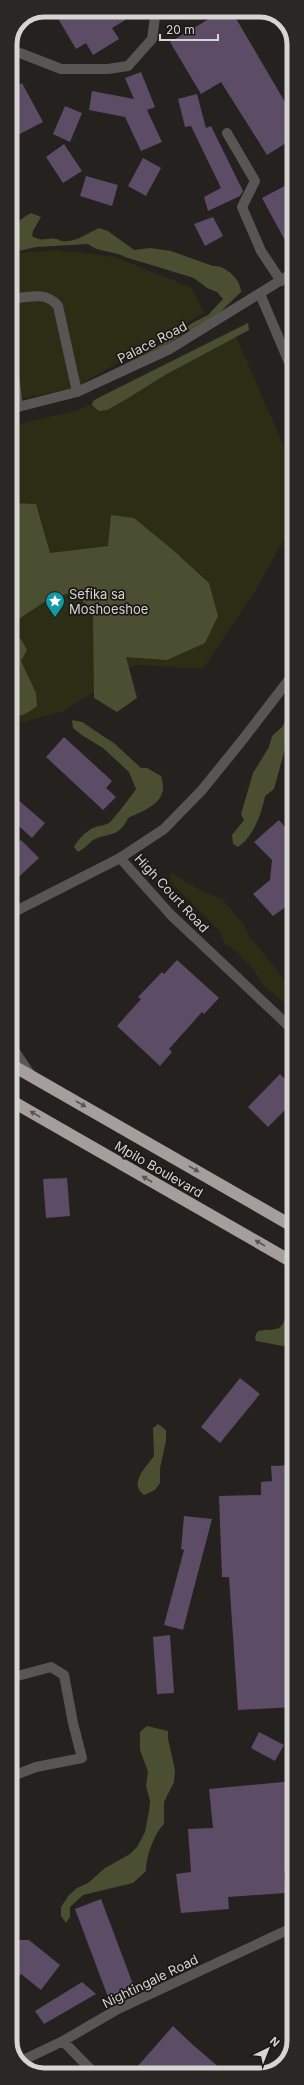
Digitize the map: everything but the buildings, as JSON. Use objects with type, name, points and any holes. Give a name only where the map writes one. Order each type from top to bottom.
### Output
[{"type":"highway","name":"Mpilo Boulevard","points":[[17,1068],[287,1222]]},
{"type":"highway","name":"Mpilo Boulevard","points":[[17,1104],[287,1259]]},
{"type":"street","points":[[20,53],[61,70],[108,69],[128,66],[152,39],[155,17]]},
{"type":"street","points":[[227,133],[255,181],[242,207],[262,251],[281,281]]},
{"type":"street","name":"Palace Road","points":[[17,407],[77,392],[168,350],[287,277]]},
{"type":"street","points":[[260,294],[287,358]]},
{"type":"street","points":[[17,298],[42,295],[53,300],[58,306],[77,392]]},
{"type":"street","points":[[120,858],[164,828],[202,790],[287,682]]},
{"type":"street","name":"High Court Road","points":[[17,910],[120,858],[172,915],[287,1024]]},
{"type":"street","points":[[17,1054],[32,1077]]},
{"type":"street","points":[[17,1676],[51,1667],[64,1675],[73,1723],[82,1758],[36,1767],[17,1774]]},
{"type":"street","name":"Nightingale Road","points":[[25,2059],[63,2041],[118,2009],[287,1930]]},
{"type":"street","points":[[63,2041],[89,2068]]},
{"type":"green space","points":[[31,213],[41,217],[33,231],[32,236],[36,238],[72,241],[99,228],[108,231],[134,250],[150,248],[171,251],[213,266],[218,266],[232,274],[238,282],[241,292],[211,321],[197,329],[186,331],[159,351],[103,375],[154,349],[194,322],[208,315],[223,299],[217,292],[207,288],[194,278],[116,253],[97,249],[88,244],[36,247],[17,251],[17,224]]},
{"type":"green space","points":[[57,250],[115,257],[192,288],[204,313],[74,388],[17,400],[17,253]]},
{"type":"green space","points":[[248,323],[249,330],[165,375],[107,410],[99,411],[92,405],[93,401],[98,398]]},
{"type":"green space","points":[[234,332],[287,453],[287,534],[258,586],[203,669],[135,665],[64,711],[17,724],[17,424],[79,410]]},
{"type":"green space","points":[[17,503],[36,504],[50,553],[108,546],[111,515],[134,518],[174,551],[209,583],[218,616],[205,643],[167,660],[126,657],[137,698],[117,712],[94,698],[93,609],[71,593],[50,598],[17,620]]},
{"type":"green space","points":[[17,639],[21,639],[27,650],[21,661],[36,693],[37,706],[31,711],[18,716]]},
{"type":"green space","points":[[287,718],[287,745],[274,789],[265,796],[262,810],[256,824],[248,837],[238,847],[233,844],[232,835],[244,820],[241,814],[253,773],[269,747],[272,736],[282,727]]},
{"type":"green space","points":[[72,720],[82,722],[115,744],[141,768],[147,768],[161,776],[163,785],[160,798],[149,808],[128,818],[125,824],[117,832],[93,840],[78,852],[74,847],[81,837],[95,827],[109,823],[136,789],[129,772],[103,748],[73,728]]},
{"type":"green space","points":[[170,872],[200,890],[222,899],[243,923],[248,934],[287,983],[287,1005],[263,985],[253,969],[237,952],[224,943],[220,932],[170,881]]},
{"type":"green space","points":[[287,1317],[287,1345],[283,1346],[256,1341],[255,1338],[257,1332],[280,1327]]},
{"type":"green space","points":[[158,1424],[166,1430],[166,1441],[160,1468],[160,1483],[155,1490],[144,1495],[138,1485],[138,1480],[154,1456],[153,1428]]},
{"type":"green space","points":[[147,1726],[168,1731],[168,1739],[175,1770],[174,1782],[164,1802],[164,1824],[157,1833],[151,1846],[147,1859],[146,1871],[133,1883],[83,1895],[70,1907],[70,1917],[66,1923],[61,1916],[61,1907],[69,1895],[77,1888],[88,1883],[105,1868],[130,1854],[137,1847],[145,1832],[150,1801],[146,1786],[148,1772],[140,1750],[140,1732]]},
{"type":"place","name":"Sefika sa Moshoeshoe","points":[[55,618]]}]
